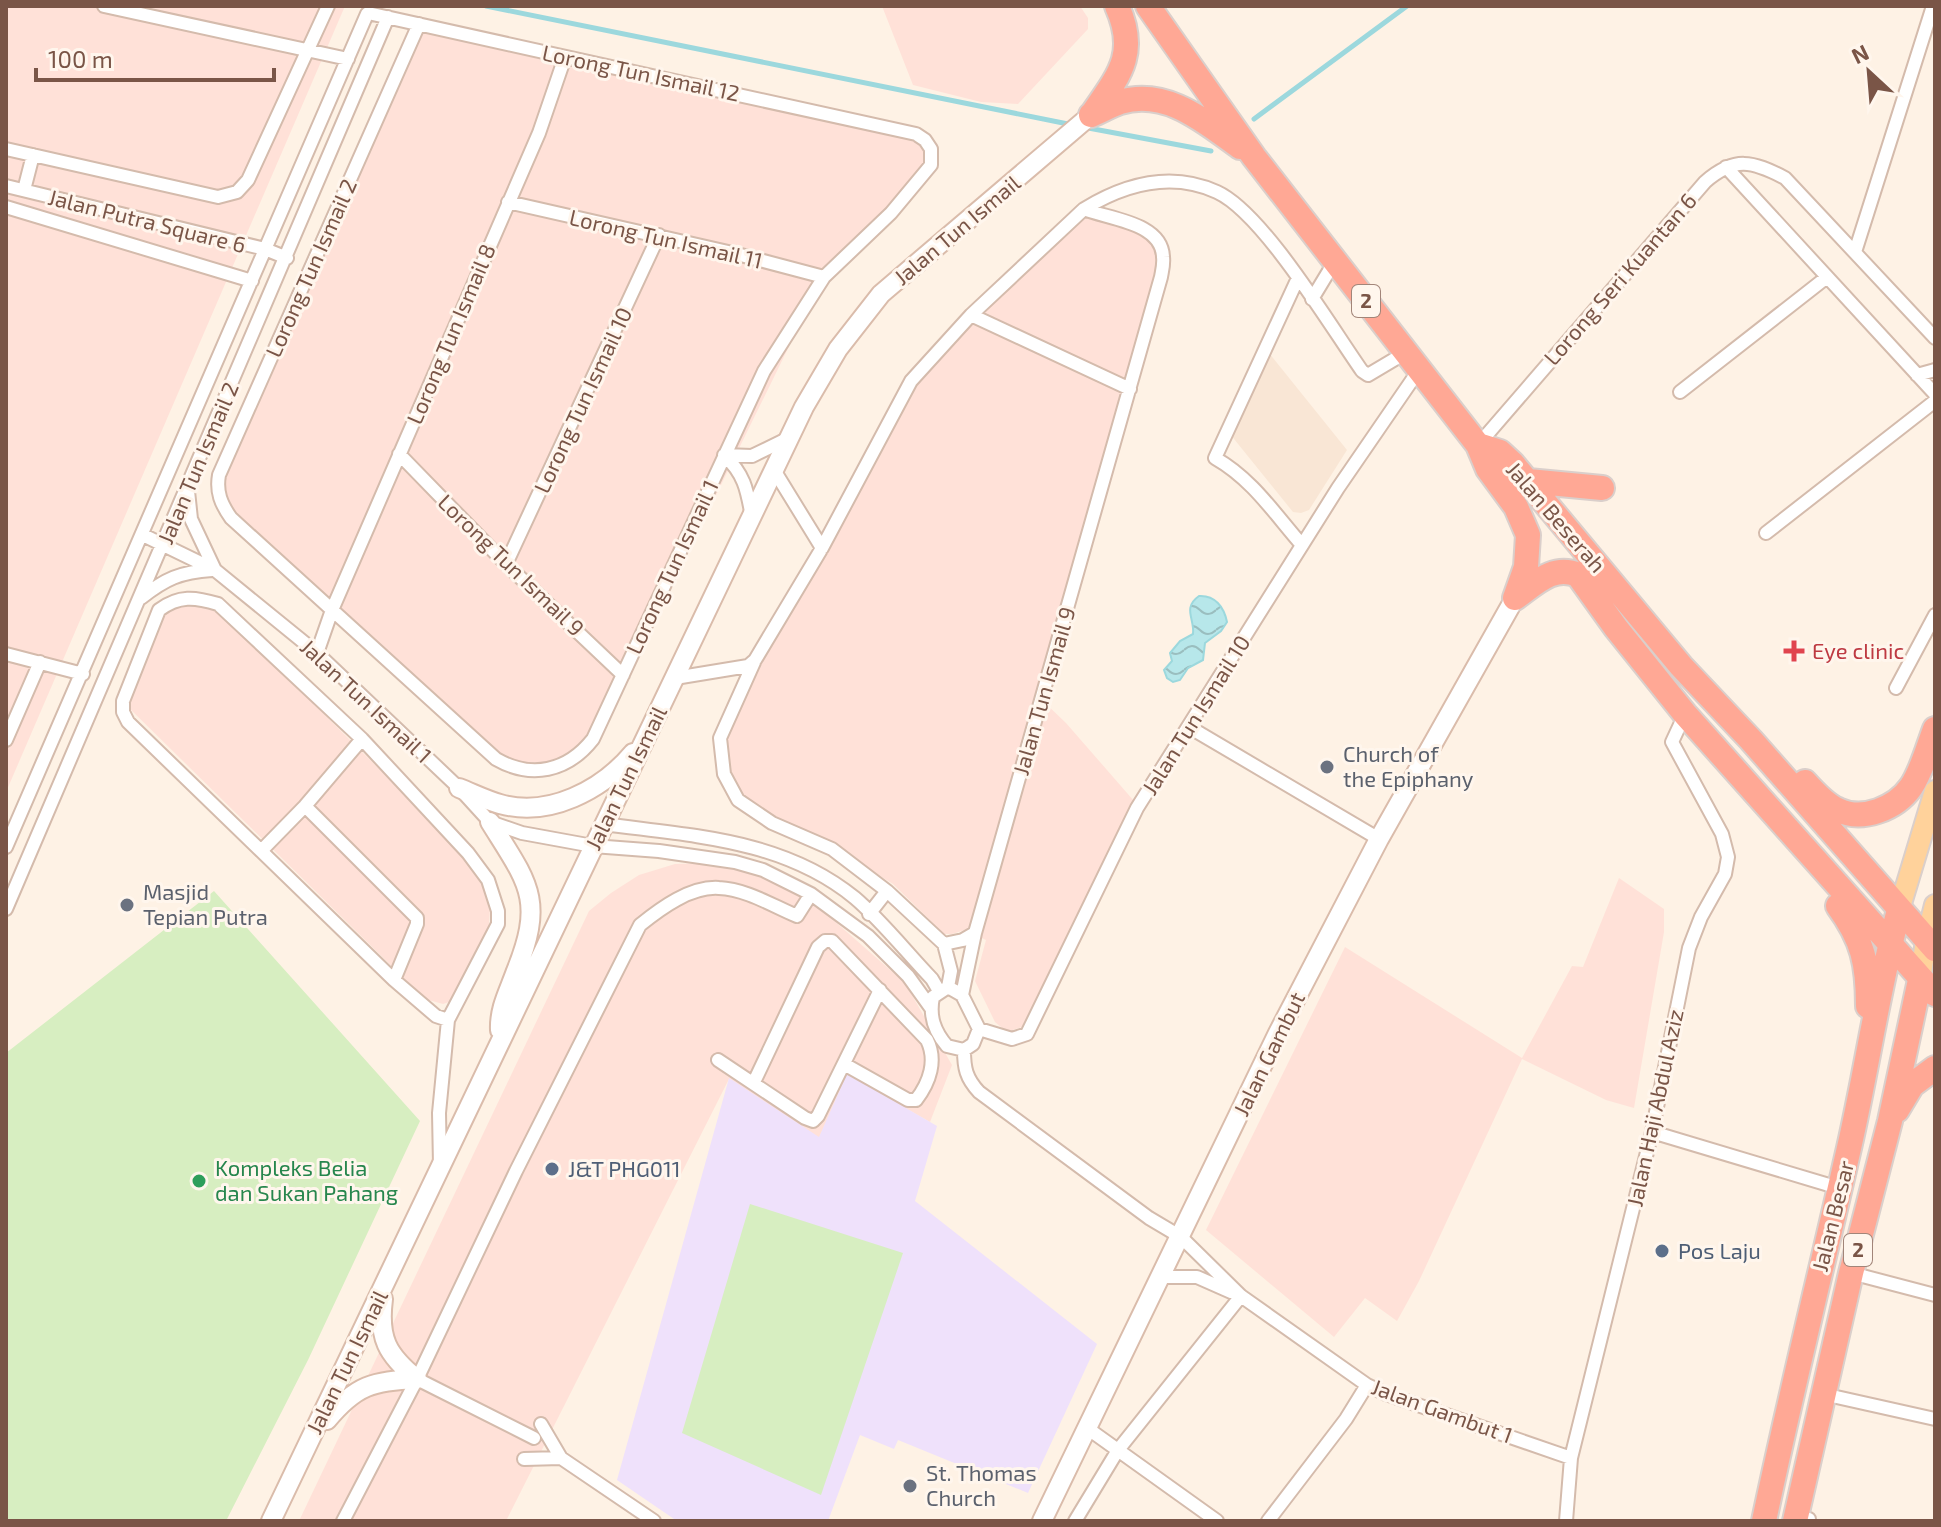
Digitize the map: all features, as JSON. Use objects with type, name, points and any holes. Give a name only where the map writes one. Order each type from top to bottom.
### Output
[{"type":"highway","points":[[1088,119],[1123,62],[1128,43],[1117,6]]},
{"type":"highway","name":"Jalan Beserah","points":[[1148,6],[1254,157],[1478,445],[1500,452],[1528,481],[1681,666],[1751,740],[1930,945]]},
{"type":"highway","name":"2","points":[[1088,119],[1122,102],[1152,98],[1179,106],[1254,157]]},
{"type":"highway","name":"2","points":[[1478,445],[1488,469],[1516,507],[1528,535],[1526,567],[1515,598]]},
{"type":"highway","points":[[1528,481],[1602,488]]},
{"type":"highway","name":"Jalan Beserah","points":[[1515,598],[1557,571],[1578,575],[1685,714],[1927,987]]},
{"type":"highway","points":[[1681,666],[1729,699],[1806,784],[1837,810],[1858,816],[1874,812],[1900,798],[1911,787],[1935,729]]},
{"type":"highway","points":[[1756,796],[1846,918],[1868,970],[1868,1006],[1848,1151]]},
{"type":"highway","name":"Jalan Besar","points":[[1764,1521],[1899,910]]},
{"type":"highway","name":"Jalan Besar","points":[[1804,1520],[1823,1394],[1851,1273],[1927,987]]},
{"type":"highway","points":[[1890,1121],[1912,1085],[1935,1068]]},
{"type":"main road","name":"Jalan Tun Ismail","points":[[271,1521],[774,470],[838,349],[881,294],[1088,119]]},
{"type":"main road","name":"Jalan Gambut","points":[[1042,1521],[1278,1033],[1379,839],[1515,598]]},
{"type":"main road","points":[[459,788],[501,805],[560,803],[597,786],[629,759],[646,739]]},
{"type":"main road","points":[[1899,910],[1935,791]]},
{"type":"main road","points":[[490,822],[526,882],[533,912],[525,948],[499,1014],[500,1041]]},
{"type":"main road","points":[[1927,987],[1935,905]]},
{"type":"main road","points":[[385,1284],[380,1319],[385,1344],[398,1363],[417,1379]]},
{"type":"main road","points":[[310,1440],[344,1400],[366,1385],[417,1379]]},
{"type":"street","points":[[104,6],[348,59]]},
{"type":"street","name":"Jalan Putra Square 6","points":[[6,149],[218,197],[227,196],[243,187],[248,180],[328,6]]},
{"type":"street","points":[[1855,252],[1933,6]]},
{"type":"street","name":"Lorong Tun Ismail 12","points":[[367,14],[916,134]]},
{"type":"street","name":"Jalan Tun Ismail 2","points":[[6,847],[137,551],[138,533],[252,281],[367,14]]},
{"type":"street","name":"Jalan Tun Ismail 2","points":[[6,909],[388,17]]},
{"type":"street","name":"Lorong Tun Ismail 2","points":[[332,610],[231,518],[221,503],[217,485],[419,24]]},
{"type":"street","name":"Lorong Tun Ismail 8","points":[[317,653],[332,610],[539,133],[565,57]]},
{"type":"street","name":"Lorong Tun Ismail 1","points":[[332,610],[496,759],[513,769],[536,771],[551,768],[569,761],[586,748],[593,739],[764,371],[824,277],[891,213],[931,165],[931,149],[916,134]]},
{"type":"street","points":[[24,190],[33,155]]},
{"type":"street","points":[[1726,167],[1748,163],[1785,178],[1935,338]]},
{"type":"street","points":[[1726,167],[1935,394]]},
{"type":"street","name":"Lorong Seri Kuantan 6","points":[[1478,445],[1667,223],[1705,182],[1726,167]]},
{"type":"street","points":[[844,1064],[908,1100],[916,1100],[933,1064],[933,997],[944,989],[951,971],[944,944],[887,891],[832,849],[758,815],[732,792],[721,763],[720,738],[755,660],[822,548],[911,381],[971,315],[1084,209],[1123,189],[1149,182],[1188,183],[1220,193],[1247,216],[1274,245],[1362,371],[1368,375],[1412,362]]},
{"type":"street","name":"Jalan Putra Square 6","points":[[6,186],[265,249],[287,258]]},
{"type":"street","name":"Lorong Tun Ismail 11","points":[[508,202],[659,235],[824,277]]},
{"type":"street","name":"Jalan Putra Square 6","points":[[6,207],[252,281]]},
{"type":"street","name":"Jalan Tun Ismail 9","points":[[962,995],[975,933],[1161,277],[1164,256],[1155,239],[1142,228],[1084,209]]},
{"type":"street","name":"Lorong Tun Ismail 10","points":[[506,564],[659,235]]},
{"type":"street","points":[[1312,299],[1335,260]]},
{"type":"street","points":[[1680,392],[1827,277]]},
{"type":"street","points":[[1298,278],[1215,458],[1251,483],[1302,545]]},
{"type":"street","points":[[971,315],[1130,389]]},
{"type":"street","name":"Jalan Tun Ismail 10","points":[[979,1029],[1012,1039],[1027,1034],[1137,808],[1302,545],[1412,362]]},
{"type":"street","points":[[1917,375],[1935,370]]},
{"type":"street","points":[[1766,533],[1935,401]]},
{"type":"street","points":[[724,455],[752,456],[790,438]]},
{"type":"street","name":"Lorong Tun Ismail 9","points":[[399,454],[506,564],[623,675]]},
{"type":"street","points":[[724,455],[738,469],[747,489],[752,517]]},
{"type":"street","points":[[774,470],[822,548]]},
{"type":"street","points":[[139,599],[165,579],[193,571],[215,570],[191,519],[187,487]]},
{"type":"street","name":"Jalan Tun Ismail 1","points":[[138,533],[215,570],[317,653],[459,788],[490,822],[522,833],[593,846],[659,851],[735,862],[763,870],[811,894],[868,936],[908,976],[931,1008]]},
{"type":"street","points":[[440,1168],[439,1113],[448,1020],[498,924],[498,911],[488,880],[468,853],[362,739],[218,604],[194,596],[170,602],[159,610],[123,701],[123,712],[128,722],[394,980],[436,1016],[448,1020]]},
{"type":"street","points":[[1896,688],[1935,615]]},
{"type":"street","points":[[6,654],[83,674]]},
{"type":"street","points":[[675,678],[748,666],[755,660]]},
{"type":"street","points":[[6,740],[40,662]]},
{"type":"street","points":[[105,680],[127,690]]},
{"type":"street","name":"Jalan Haji Abdul Aziz","points":[[1566,1521],[1571,1458],[1652,1132],[1689,948],[1701,917],[1725,874],[1728,857],[1722,834],[1672,742],[1685,714]]},
{"type":"street","points":[[1189,727],[1379,839]]},
{"type":"street","points":[[261,851],[305,806],[362,739]]},
{"type":"street","points":[[305,806],[417,918],[394,980]]},
{"type":"street","points":[[604,824],[758,847],[817,874],[855,899],[932,979],[944,989],[962,995],[979,1029],[973,1044],[964,1050],[947,1046],[880,990],[832,941],[825,941],[818,947],[754,1082]]},
{"type":"street","points":[[343,1521],[417,1379],[516,1171],[640,925],[660,909],[692,893],[718,887],[745,894],[797,916],[811,894]]},
{"type":"street","points":[[869,914],[887,891]]},
{"type":"street","points":[[944,944],[963,940],[975,933]]},
{"type":"street","points":[[718,1060],[813,1121],[880,990]]},
{"type":"street","name":"Jalan Gambut 1","points":[[964,1050],[964,1068],[969,1081],[979,1092],[1149,1218],[1181,1237],[1241,1296],[1367,1385],[1571,1458]]},
{"type":"street","points":[[1652,1132],[1839,1188]]},
{"type":"street","points":[[1851,1273],[1935,1295]]},
{"type":"street","name":"Jalan Gambut 1","points":[[1161,1277],[1197,1277],[1241,1296]]},
{"type":"street","points":[[1075,1521],[1118,1450],[1241,1296]]},
{"type":"street","points":[[417,1379],[534,1438]]},
{"type":"street","points":[[1268,1521],[1346,1419],[1367,1385]]},
{"type":"street","points":[[1823,1394],[1935,1419]]},
{"type":"street","points":[[541,1424],[561,1458],[654,1521]]},
{"type":"street","points":[[1087,1428],[1217,1521]]},
{"type":"street","points":[[524,1459],[561,1458]]},
{"type":"shaded area","points":[[6,6],[345,6],[6,792]]},
{"type":"shaded area","points":[[882,6],[1080,6],[1088,18],[1088,29],[1018,104],[981,102],[913,85]]},
{"type":"shaded area","points":[[423,26],[919,135],[935,167],[862,251],[824,275],[595,742],[571,764],[515,772],[223,506],[222,478]]},
{"type":"shaded area","points":[[1092,216],[1121,216],[1164,248],[1043,701],[1134,801],[1022,1027],[1007,1032],[995,1022],[975,981],[986,940],[965,930],[944,934],[893,884],[835,848],[774,822],[740,799],[724,762],[726,725],[914,380],[1051,242],[1074,224]]},
{"type":"shaded area","points":[[1269,353],[1347,450],[1309,510],[1301,513],[1293,512],[1230,434]]},
{"type":"shaded area","points":[[207,605],[220,611],[468,857],[487,894],[489,925],[460,991],[452,1001],[443,1004],[425,999],[127,706],[163,614],[171,606]]},
{"type":"shaded area","points":[[708,863],[743,868],[781,885],[823,911],[905,983],[952,1065],[930,1122],[847,1075],[819,1138],[729,1079],[506,1521],[299,1521],[589,911],[639,875],[675,864]]},
{"type":"shaded area","points":[[1619,878],[1664,909],[1664,932],[1634,1108],[1606,1100],[1522,1059],[1419,1281],[1397,1321],[1365,1298],[1334,1337],[1206,1230],[1345,947],[1522,1058],[1572,966],[1583,967]]},
{"type":"shaded area","points":[[847,1074],[937,1126],[915,1201],[1097,1344],[1028,1493],[898,1440],[894,1449],[860,1435],[828,1521],[677,1521],[617,1480],[729,1078],[819,1137]]},
{"type":"green space","name":"Kompleks Belia dan Sukan Pahang","points":[[214,891],[420,1121],[308,1360],[226,1521],[6,1521],[6,1053]]},
{"type":"green space","points":[[750,1204],[903,1253],[821,1495],[682,1433]]},
{"type":"water","points":[[1199,596],[1218,603],[1227,622],[1205,643],[1203,660],[1188,668],[1180,680],[1173,682],[1164,670],[1172,661],[1170,653],[1180,641],[1193,634],[1190,609]]},
{"type":"waterway","points":[[486,6],[1073,125]]},
{"type":"waterway","points":[[1254,119],[1407,6]]},
{"type":"waterway","points":[[1083,127],[1211,151]]},
{"type":"place","name":"Eye clinic","points":[[1794,651]]},
{"type":"place","name":"Church of the Epiphany","points":[[1327,767]]},
{"type":"place","name":"Masjid Tepian Putra","points":[[127,905]]},
{"type":"place","name":"J&T PHG011","points":[[552,1169]]},
{"type":"place","name":"Kompleks Belia dan Sukan Pahang","points":[[199,1181]]},
{"type":"place","name":"Pos Laju","points":[[1662,1251]]},
{"type":"place","name":"St. Thomas Church","points":[[910,1486]]}]
